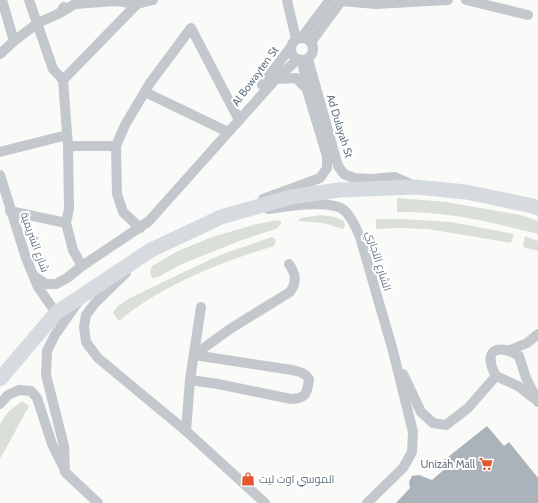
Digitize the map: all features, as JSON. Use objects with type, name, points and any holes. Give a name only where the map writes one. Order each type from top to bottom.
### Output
[{"type":"highway","points":[[0,379],[56,313],[151,250],[221,217],[291,197],[339,190],[416,186],[466,192],[536,207]]},
{"type":"street","points":[[2,0],[14,42]]},
{"type":"street","points":[[29,0],[53,69],[62,80],[68,146],[69,209],[66,223],[73,250],[82,266]]},
{"type":"street","points":[[60,12],[68,0]]},
{"type":"street","points":[[0,54],[38,23],[75,4],[117,1],[138,4],[153,0]]},
{"type":"street","points":[[34,276],[46,284],[56,284],[67,278],[82,266],[149,221],[276,79],[313,51],[300,41],[287,0]]},
{"type":"street","points":[[302,59],[292,54],[330,0]]},
{"type":"street","points":[[300,41],[341,0],[376,4],[448,0]]},
{"type":"street","points":[[466,0],[528,15]]},
{"type":"street","points":[[62,80],[138,4]]},
{"type":"street","points":[[140,228],[123,212],[117,194],[116,146],[125,125],[145,92],[191,28],[239,120]]},
{"type":"street","name":"Al Bowayten St","points":[[239,120],[256,92],[300,41]]},
{"type":"street","points":[[221,217],[282,191],[320,178],[327,168],[327,156],[307,90],[302,59]]},
{"type":"street","name":"Ad Dulayah St","points":[[302,59],[338,166],[344,174],[354,178],[371,179],[395,177],[416,186]]},
{"type":"street","points":[[276,79],[296,78],[307,90]]},
{"type":"street","points":[[145,92],[228,132]]},
{"type":"street","points":[[0,152],[67,135]]},
{"type":"street","points":[[68,146],[116,146]]},
{"type":"street","name":"شارع الشريمية","points":[[0,175],[10,211],[26,258],[38,287],[56,313]]},
{"type":"street","name":"الشارع التجاري","points":[[221,217],[273,208],[314,204],[332,204],[344,210],[352,220],[360,237],[393,351]]},
{"type":"street","points":[[10,211],[66,223]]},
{"type":"street","points":[[151,250],[95,302],[86,315],[84,327],[86,342],[98,358],[186,431],[265,503]]},
{"type":"street","points":[[194,355],[230,329],[290,292],[296,276],[289,264]]},
{"type":"street","points":[[65,472],[64,446],[46,375],[47,351],[55,335],[82,295]]},
{"type":"street","points":[[186,431],[190,380],[201,307]]},
{"type":"street","points":[[510,350],[527,343],[538,334]]},
{"type":"street","points":[[496,350],[510,350],[519,356],[526,378],[537,401],[518,386],[496,376],[490,366],[490,358],[496,350]]},
{"type":"street","points":[[393,351],[421,412],[433,423],[446,425],[468,408],[496,376]]},
{"type":"street","points":[[367,503],[403,468],[412,452],[413,432],[393,351]]},
{"type":"street","points":[[190,380],[218,384],[291,399],[304,396],[309,379],[302,372],[194,355]]},
{"type":"street","points":[[0,404],[8,395],[19,390],[31,392],[37,398],[52,444],[65,472],[98,503]]},
{"type":"shaded area","points":[[397,198],[446,202],[520,215],[538,221],[538,234],[503,225],[451,215],[397,212]]},
{"type":"shaded area","points":[[321,215],[335,217],[344,221],[345,226],[343,229],[323,223],[298,221],[301,218]]},
{"type":"shaded area","points":[[376,219],[451,222],[514,234],[511,243],[428,229],[376,229]]},
{"type":"shaded area","points":[[278,220],[282,222],[278,228],[242,240],[182,264],[158,277],[152,278],[150,272],[152,266],[178,251],[212,237],[257,224]]},
{"type":"shaded area","points":[[525,236],[538,241],[538,251],[523,247]]},
{"type":"shaded area","points":[[272,237],[276,240],[274,246],[234,259],[193,276],[153,297],[135,308],[119,321],[113,313],[118,306],[130,298],[184,272],[220,255]]},
{"type":"shaded area","points":[[22,401],[29,406],[0,459],[0,424],[8,412]]},
{"type":"building","name":"Unizah Mall","points":[[487,426],[504,446],[509,442],[538,478],[538,503],[396,503],[410,488],[409,482],[412,476],[419,475],[432,480],[447,467],[443,461]]},
{"type":"place","name":"Unizah Mall","points":[[486,464]]},
{"type":"place","name":"الموسي اوت ليت","points":[[248,479]]}]
